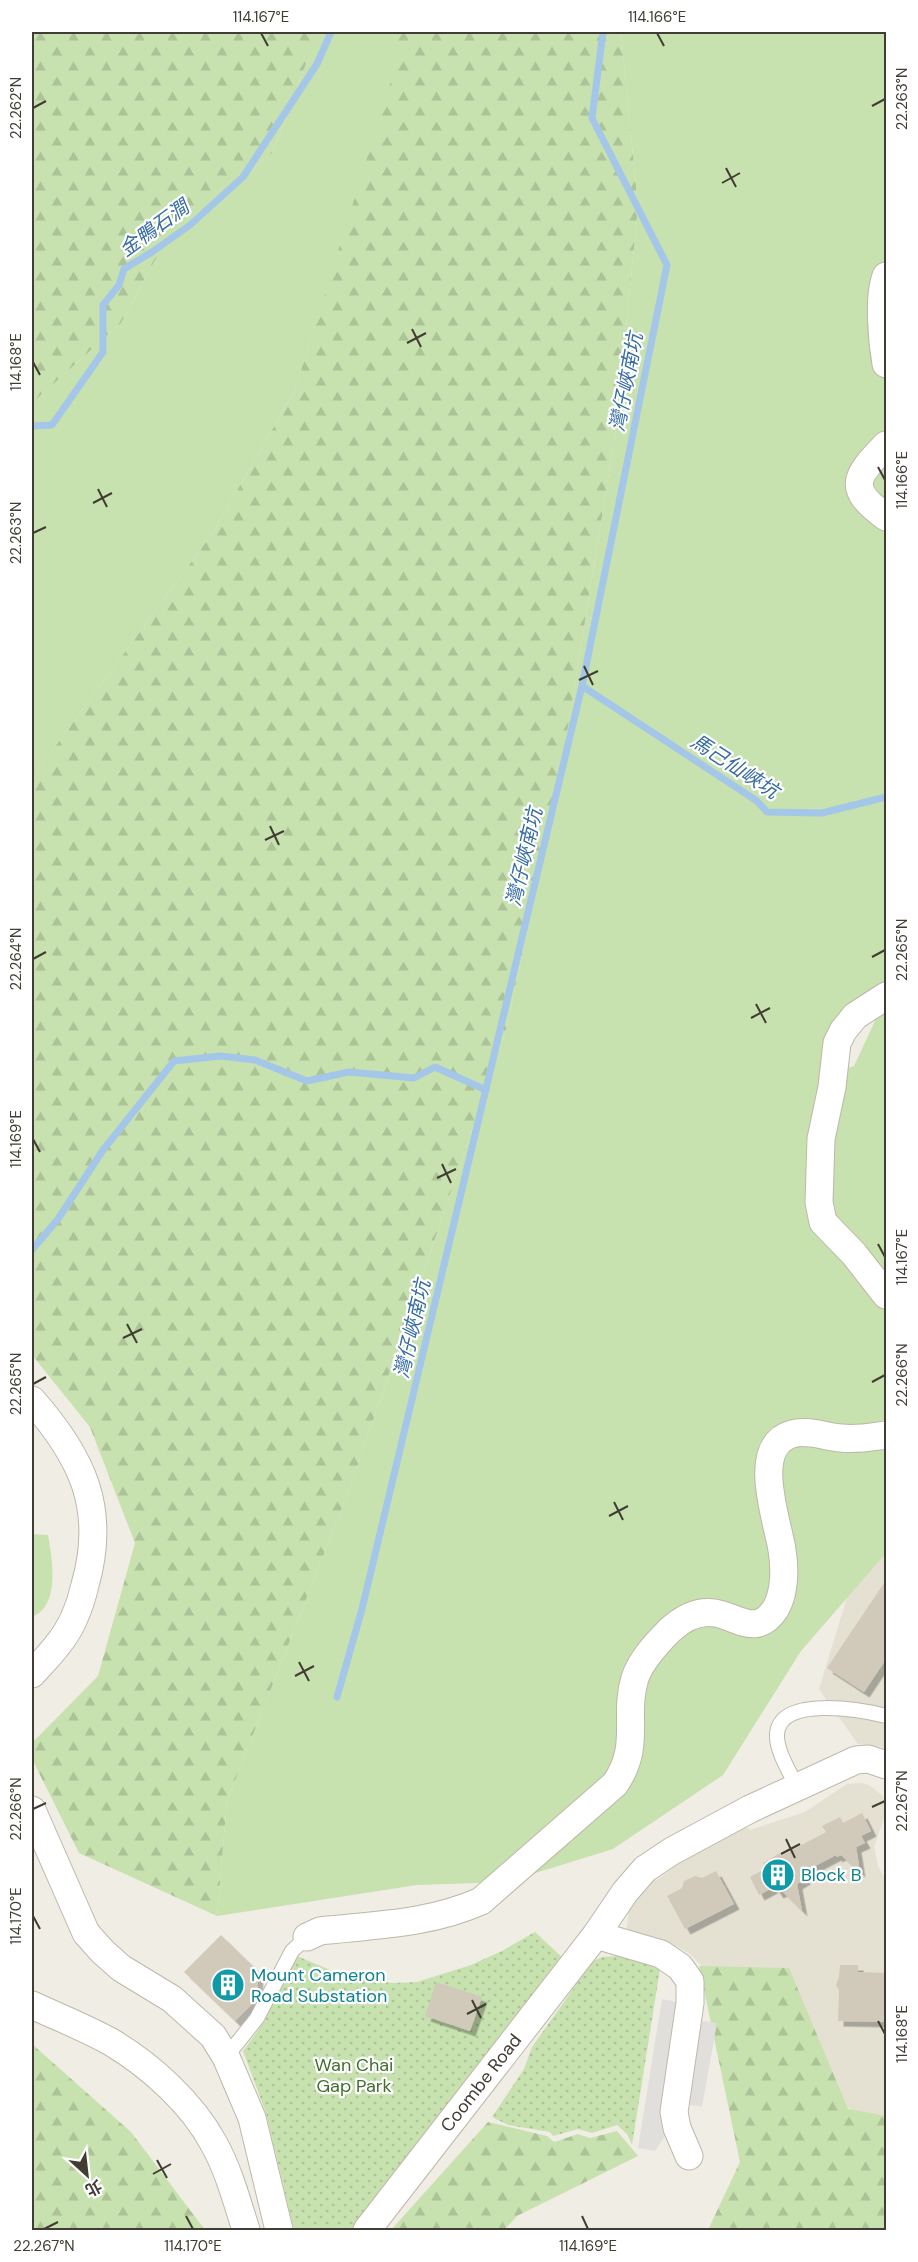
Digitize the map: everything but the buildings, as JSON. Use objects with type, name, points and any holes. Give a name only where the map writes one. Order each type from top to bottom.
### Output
[{"type":"street","points":[[886,276],[882,297],[886,364]]},
{"type":"street","points":[[886,445],[865,468],[859,483],[860,493],[864,500],[886,517]]},
{"type":"street","points":[[886,996],[855,1016],[837,1043],[832,1087],[821,1139],[819,1202],[824,1222],[855,1254],[886,1295]]},
{"type":"street","points":[[32,1400],[65,1442],[80,1468],[94,1521],[94,1548],[78,1611],[60,1642],[32,1674]]},
{"type":"street","points":[[307,1937],[320,1931],[429,1920],[458,1912],[481,1901],[615,1784],[622,1774],[630,1752],[632,1695],[636,1674],[671,1629],[684,1619],[696,1614],[715,1613],[740,1623],[750,1624],[766,1619],[775,1610],[783,1585],[784,1563],[771,1504],[769,1479],[772,1452],[779,1440],[789,1434],[802,1432],[846,1439],[865,1439],[886,1435]]},
{"type":"street","name":"Coombe Road","points":[[367,2230],[596,1935],[625,1892],[645,1869],[672,1851],[730,1819],[856,1760],[868,1759],[886,1765]]},
{"type":"street","points":[[32,1810],[86,1933],[121,1968],[172,1999],[213,2036],[226,2057],[252,2118],[279,2230]]},
{"type":"street","points":[[596,1935],[661,1954],[680,1967],[690,1982],[690,2003],[674,2112],[677,2128],[689,2156]]},
{"type":"street","points":[[32,2005],[110,2041],[139,2061],[193,2113],[214,2143],[226,2170],[246,2230]]},
{"type":"lane","points":[[797,1787],[778,1743],[778,1728],[787,1716],[794,1712],[833,1708],[886,1716]]},
{"type":"lane","points":[[226,2057],[257,2018],[292,1951],[307,1937]]},
{"type":"shaded area","points":[[871,1519],[886,1524],[886,1751],[881,1747],[858,1744],[819,1689]]},
{"type":"shaded area","points":[[847,1784],[869,1785],[883,1796],[886,1813],[874,1847],[878,1866],[886,1881],[886,2125],[858,2115],[837,2099],[713,1986],[701,1965],[691,1955],[678,1947],[650,1942],[630,1934],[627,1927],[629,1910],[649,1876],[657,1880],[689,1856],[742,1823],[750,1830],[805,1812]]},
{"type":"shaded area","points":[[662,1999],[677,2002],[697,2020],[717,2023],[702,2107],[686,2104],[655,2151],[638,2148]]},
{"type":"green space","points":[[32,32],[334,32],[307,61],[273,152],[166,240],[121,323],[32,403]]},
{"type":"green space","points":[[334,32],[396,32],[396,68],[295,390],[212,534],[32,778],[32,403],[121,323],[166,240],[273,152],[307,61]]},
{"type":"green space","points":[[396,32],[621,32],[638,207],[616,429],[563,758],[507,1027],[351,1485],[227,1801],[217,1916],[79,1853],[32,1759],[32,1743],[98,1676],[135,1543],[90,1427],[32,1355],[32,778],[212,534],[295,390],[395,68]]},
{"type":"green space","points":[[621,32],[886,32],[886,1553],[801,1651],[723,1775],[613,1849],[506,1882],[417,1885],[217,1916],[227,1801],[351,1485],[507,1027],[563,758],[616,429],[638,207]],"holes":[[[864,1004],[875,1021],[854,1066],[839,1071]]]},
{"type":"green space","points":[[32,1534],[48,1535],[52,1580],[47,1603],[32,1617]]},
{"type":"green space","name":"Wan Chai Gap Park","points":[[535,1932],[565,1960],[356,2230],[294,2230],[266,2113],[243,2051],[265,2021],[280,1983],[297,1956],[347,1977],[392,1983],[417,1982],[471,1965]]},
{"type":"green space","points":[[619,1956],[660,1969],[632,2145],[627,2134],[617,2125],[592,2133],[578,2129],[553,2136],[550,2132],[508,2125],[492,2117],[524,2069],[532,2047],[593,1961],[602,1957]]},
{"type":"green space","points":[[699,1966],[789,1968],[848,2109],[886,2116],[886,2230],[708,2230],[740,2162]]},
{"type":"green space","points":[[32,2044],[131,2132],[205,2230],[32,2230]]},
{"type":"green space","points":[[488,2122],[547,2136],[554,2142],[578,2134],[590,2138],[617,2131],[638,2156],[517,2216],[504,2230],[391,2230]]},
{"type":"waterway","name":"金鴨石澗","points":[[32,426],[52,425],[103,352],[103,305],[119,285],[124,269],[190,225],[243,177],[317,64],[331,32]]},
{"type":"waterway","name":"灣仔峽南坑","points":[[337,1697],[362,1609],[582,686],[667,265],[592,118],[603,32]]},
{"type":"waterway","name":"馬己仙峽坑","points":[[582,686],[757,801],[767,812],[822,813],[886,797]]},
{"type":"waterway","points":[[32,1250],[58,1219],[103,1150],[174,1061],[220,1056],[255,1060],[307,1081],[349,1072],[414,1078],[435,1067],[486,1090]]},
{"type":"place","name":"Block B","points":[[778,1875]]},
{"type":"place","name":"Mount Cameron Road Substation","points":[[228,1985]]}]
